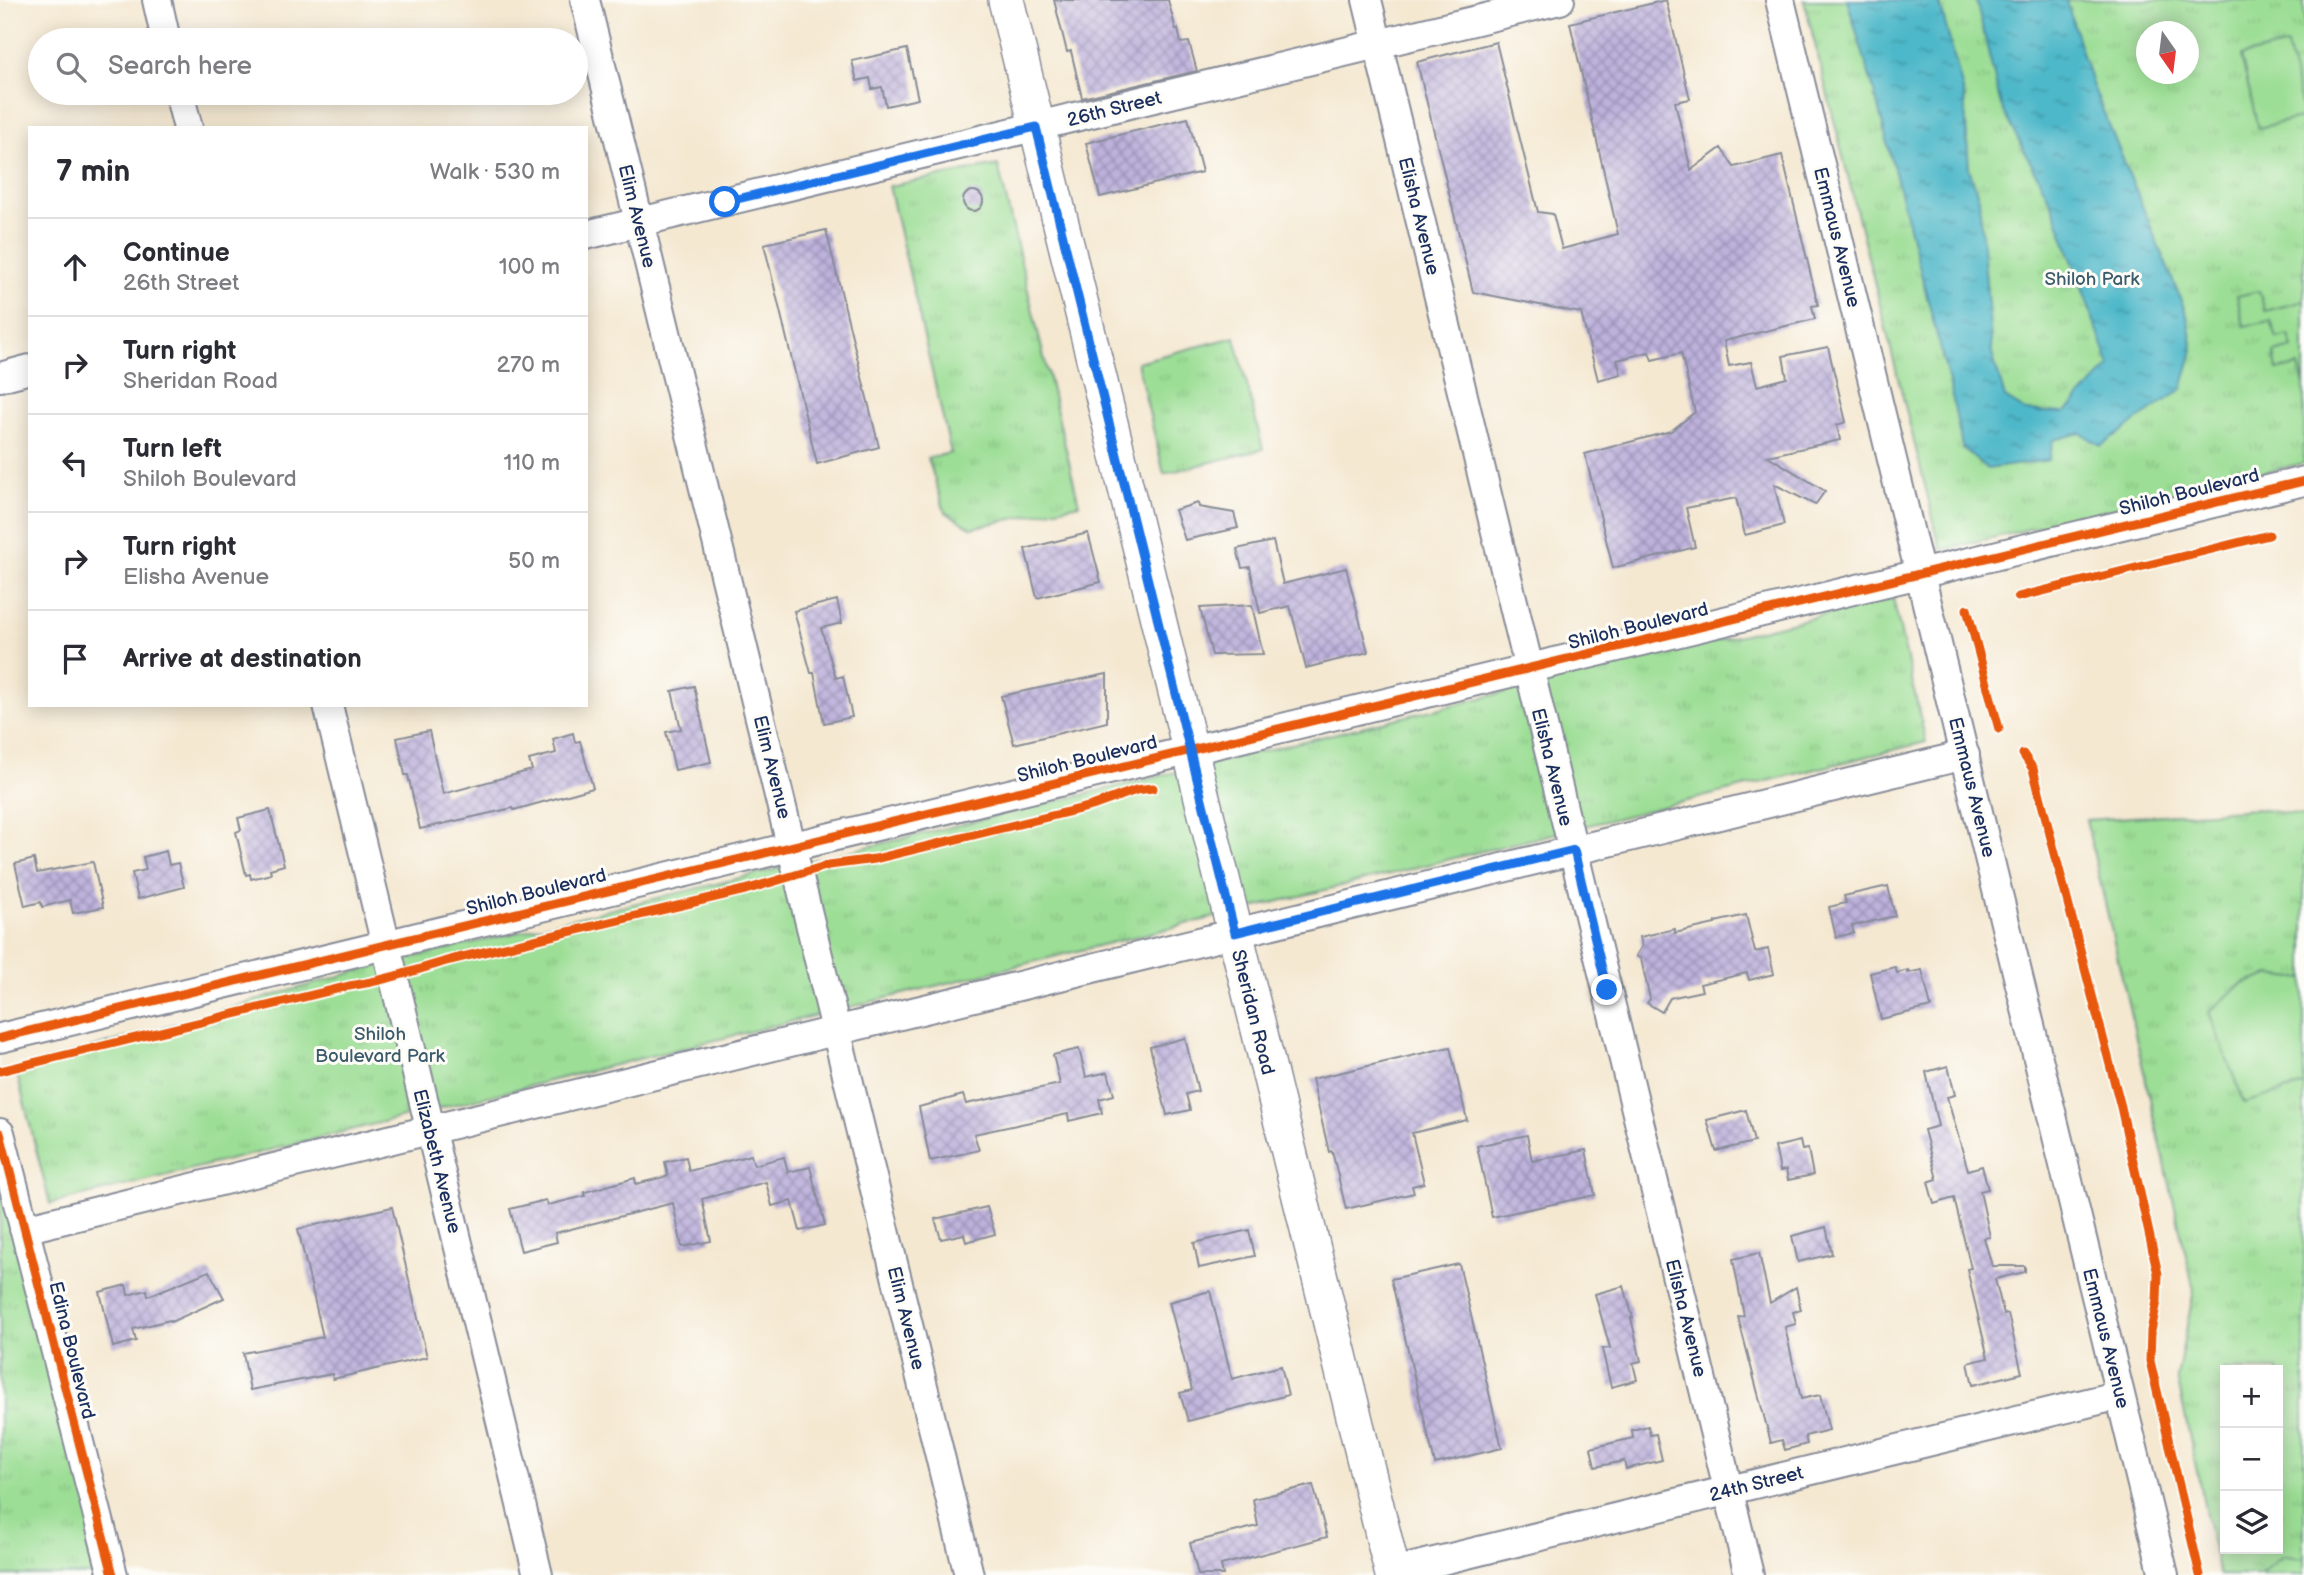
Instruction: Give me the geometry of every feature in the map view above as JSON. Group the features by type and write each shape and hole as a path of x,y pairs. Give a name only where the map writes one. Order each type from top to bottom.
{"main road":[{"name":"Sheridan Road","path":"1006,0 1393,1574"}],"street":[{"path":"157,0 163,28"},
{"name":"Elim Avenue","path":"585,0 969,1575"},
{"name":"Elisha Avenue","path":"1367,0 1749,1575"},
{"name":"26th Street","path":"588,235 1560,0"},
{"name":"Emmaus Avenue","path":"1780,0 2164,1575"},
{"path":"182,105 187,126"},
{"path":"0,377 28,370"},
{"name":"Shiloh Boulevard","path":"0,1038 2304,481"},
{"name":"Elizabeth Avenue","path":"328,707 538,1575"},
{"path":"24,1228 1965,755"},
{"name":"Edina Boulevard","path":"0,1133 113,1575"},
{"name":"24th Street","path":"1393,1574 2120,1395"}],"green space":[{"name":"Shiloh Park","path":"1804,0 2304,0 2304,463 1941,550"},
{"path":"2287,45 2304,117 2258,128 2241,56"},
{"path":"998,165 1079,504 972,528 945,512 928,458 951,453 889,186"},
{"path":"2259,291 2265,311 2304,301 2304,385 2299,366 2277,370 2274,353 2293,348 2289,335 2277,338 2271,321 2244,326 2237,296"},
{"path":"1235,337 1263,449 1164,474 1137,362"},
{"name":"Shiloh Boulevard Park","path":"1893,598 1926,742 50,1204 16,1070 361,970"},
{"path":"2257,809 2304,816 2304,1575 2219,1575 2177,1377 2194,1290 2086,820"},
{"path":"2270,975 2304,979 2304,1085 2244,1103 2209,1012 2240,985"},
{"path":"0,1133 113,1575 0,1575"},
{"path":"2283,1556 2304,1558 2304,1575 2259,1575"}],"water":[{"path":"1847,0 1939,0 1964,94 1969,168 1979,199 1992,353 2005,398 2026,411 2065,413 2110,366 2051,202 2001,106 1976,0 2066,0 2092,84 2187,315 2193,350 2182,389 2101,446 2081,433 2053,440 2049,460 1987,469 1962,447 1951,390 1874,91"}],"building":[{"path":"1054,0 1168,0 1181,43 1189,42 1197,71 1082,98 1071,51 1067,52"},
{"path":"1666,0 1690,99 1675,102 1691,170 1721,148 1734,167 1782,155 1818,305 1812,306 1815,319 1724,341 1729,366 1751,362 1757,386 1787,378 1783,356 1828,347 1846,422 1837,425 1840,440 1768,456 1825,491 1815,505 1774,484 1784,525 1745,535 1736,498 1686,508 1695,547 1613,568 1585,454 1671,431 1695,412 1681,353 1652,360 1649,352 1617,360 1621,374 1598,380 1581,313 1473,292 1417,62 1496,42 1538,212 1553,214 1562,249 1618,234 1570,23"},
{"path":"907,49 918,99 886,106 882,87 872,89 870,78 857,81 852,61"},
{"path":"1188,118 1202,172 1100,197 1086,143"},
{"path":"973,191 980,194 983,201 980,208 973,211 966,208 963,201 966,194"},
{"path":"826,230 879,447 817,464 764,244"},
{"path":"1198,503 1199,507 1234,513 1238,528 1185,540 1175,510"},
{"path":"1088,533 1101,582 1037,598 1025,549"},
{"path":"1273,541 1283,584 1346,568 1368,652 1306,668 1290,606 1260,613 1250,567 1242,568 1237,549"},
{"path":"837,600 842,623 821,628 836,678 843,676 852,717 824,723 814,673 811,673 794,611"},
{"path":"1252,605 1263,654 1212,655 1200,608"},
{"path":"1107,674 1107,722 1014,744 1001,696"},
{"path":"694,686 711,762 675,770 666,732 681,729 672,691"},
{"path":"429,731 443,794 532,770 529,760 556,753 553,739 573,733 575,742 580,741 593,788 514,810 513,808 420,829 397,738"},
{"path":"270,810 284,865 270,869 271,874 251,879 250,874 246,875 236,832 241,830 238,818"},
{"path":"166,851 169,865 178,863 184,887 138,899 132,873 146,870 143,857"},
{"path":"34,859 37,873 93,862 103,907 73,913 70,900 42,907 41,902 25,906 15,864"},
{"path":"1888,886 1895,916 1852,926 1854,933 1836,937 1829,907 1846,903 1844,896"},
{"path":"1746,915 1755,952 1768,949 1774,974 1749,980 1747,973 1700,984 1702,991 1670,998 1662,1012 1647,1003 1650,999 1641,959 1636,956 1642,946 1640,937 1675,929 1675,933"},
{"path":"1895,967 1897,973 1922,970 1931,1007 1881,1019 1870,973"},
{"path":"1185,1038 1198,1091 1186,1094 1190,1110 1167,1115 1150,1047"},
{"path":"1450,1047 1467,1120 1412,1133 1424,1183 1412,1186 1414,1193 1346,1209 1312,1079"},
{"path":"1079,1049 1086,1077 1108,1072 1114,1095 1099,1099 1102,1113 1069,1121 1068,1114 974,1134 979,1150 930,1161 919,1107 963,1095 966,1104 1060,1084 1053,1055"},
{"path":"1948,1066 1955,1095 1947,1097 1968,1170 1982,1166 1988,1189 1980,1191 1990,1237 1984,1238 1992,1266 2025,1266 2025,1272 1995,1279 2004,1315 2008,1314 2022,1373 1973,1385 1968,1363 1988,1358 1967,1269 1971,1268 1954,1198 1934,1204 1928,1182 1937,1179 1924,1130 1938,1126 1926,1072"},
{"path":"1746,1110 1754,1142 1716,1151 1707,1120"},
{"path":"1527,1135 1532,1161 1586,1150 1595,1195 1492,1217 1477,1146"},
{"path":"1800,1141 1802,1150 1808,1149 1813,1175 1788,1180 1786,1170 1780,1171 1775,1147"},
{"path":"751,1155 754,1165 784,1157 788,1172 810,1167 825,1225 800,1231 792,1201 772,1206 766,1182 702,1199 711,1241 682,1247 673,1203 555,1233 557,1242 521,1251 510,1209 546,1200 548,1205 585,1196 585,1192 635,1178 636,1184 668,1176 665,1162 686,1157 689,1171"},
{"path":"392,1207 427,1357 333,1379 332,1374 250,1390 243,1353 323,1337 298,1229"},
{"path":"987,1207 995,1234 966,1242 964,1234 941,1239 935,1219"},
{"path":"1826,1227 1832,1254 1798,1262 1792,1236"},
{"path":"1249,1230 1255,1256 1199,1268 1194,1243"},
{"path":"1759,1253 1770,1303 1796,1287 1801,1310 1793,1312 1796,1324 1785,1327 1801,1399 1820,1395 1829,1430 1805,1436 1807,1444 1785,1450 1782,1440 1771,1443 1738,1317 1744,1316 1733,1259"},
{"path":"1459,1264 1502,1448 1435,1464 1391,1279"},
{"path":"209,1271 224,1298 171,1322 170,1320 133,1329 136,1341 113,1347 100,1292 126,1285 128,1295 147,1290 148,1296"},
{"path":"1624,1286 1641,1361 1633,1363 1637,1380 1611,1387 1602,1349 1610,1348 1595,1294"},
{"path":"1210,1291 1232,1379 1281,1366 1288,1395 1188,1421 1180,1393 1192,1390 1169,1302"},
{"path":"1648,1426 1650,1435 1656,1434 1662,1460 1626,1469 1624,1461 1595,1467 1591,1448 1633,1438 1632,1430"},
{"path":"1313,1485 1327,1537 1221,1565 1223,1575 1198,1575 1190,1543 1258,1526 1253,1499"}],"cycle path":[{"path":"0,1038 2304,481"},
{"path":"2018,597 2269,535"},
{"path":"1967,609 1999,729"},
{"path":"2023,754 2033,769 2121,1107 2158,1274 2150,1361 2200,1575"},
{"path":"0,1071 745,890 829,865 875,859 1092,806 1136,790 1153,788"},
{"path":"0,1133 113,1575"}],"route":[{"path":"725,202 1036,127 1235,933 1574,850 1607,990"}]}
